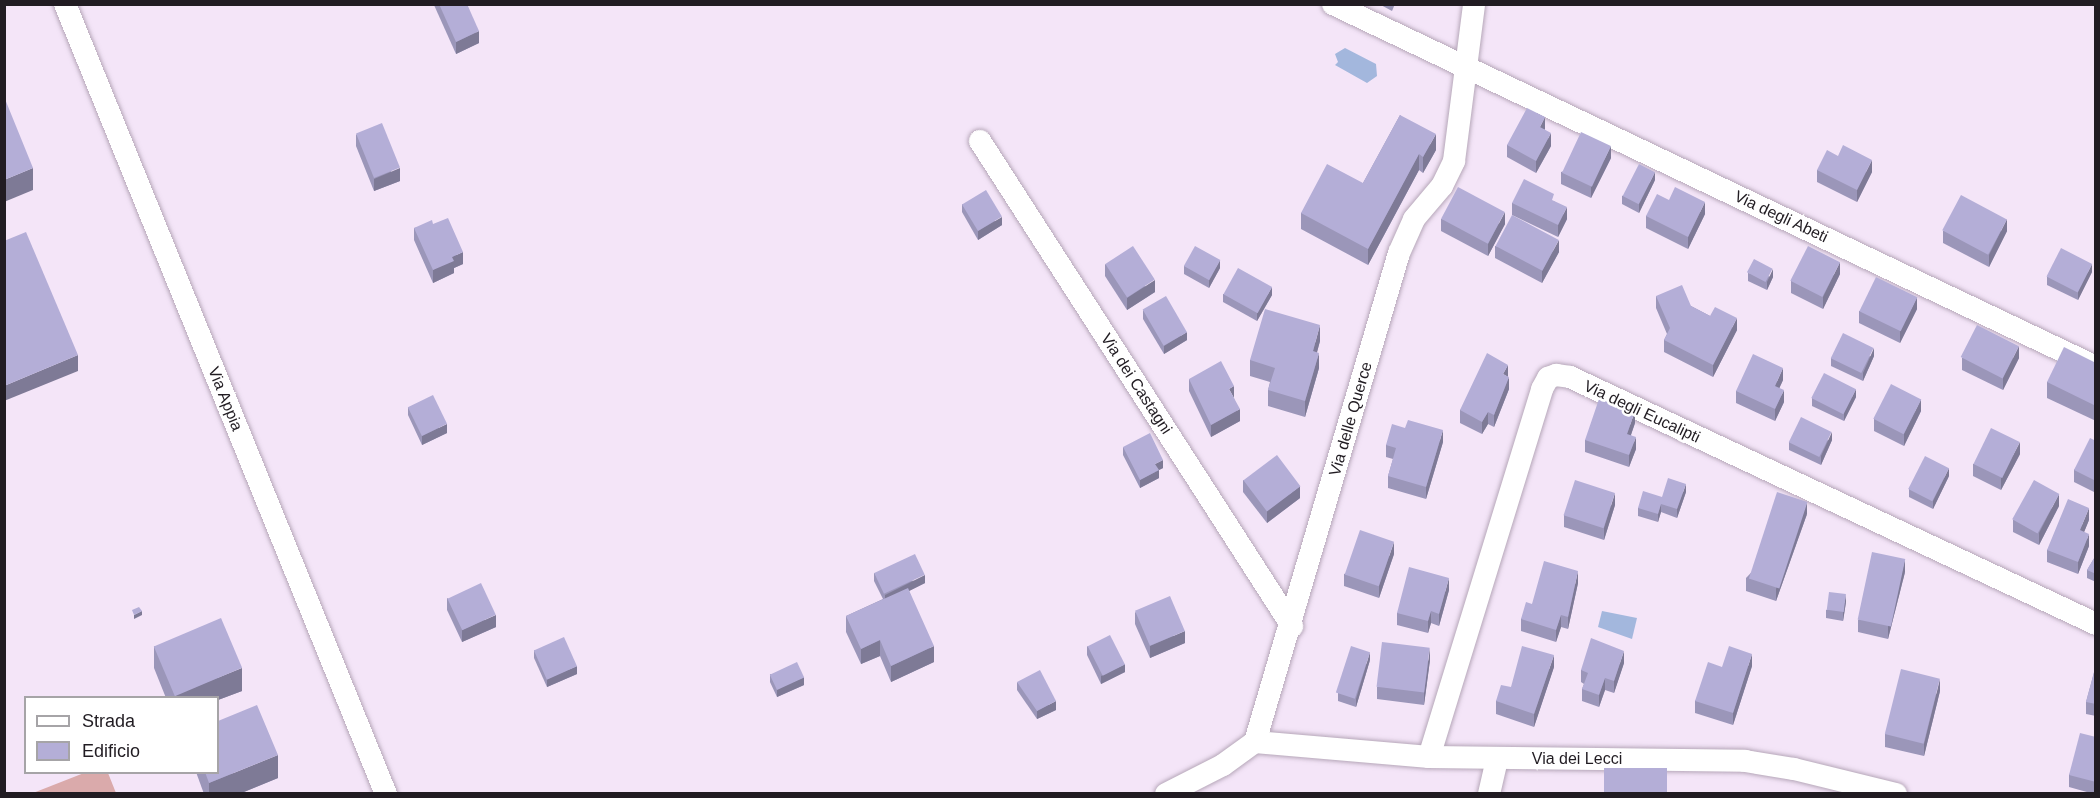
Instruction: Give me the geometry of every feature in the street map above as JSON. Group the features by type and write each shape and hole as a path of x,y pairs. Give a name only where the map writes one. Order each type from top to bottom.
{"street":[{"name":"Via Appia","path":"65,4 386,794"},
{"name":"Via degli Abeti","path":"1333,4 2096,367"},
{"name":"Via delle Querce","path":"1255,742 1292,626 1402,245 1414,219 1442,186 1455,161 1474,4"},
{"name":"Via dei Castagni","path":"980,141 1292,626"},
{"name":"Via degli Eucalipti","path":"1429,757 1542,389 1556,375 1570,377 2096,624"},
{"name":"Via dei Lecci","path":"1255,742 1429,757 1745,761 1794,769 1896,794"},
{"path":"1166,794 1223,765 1255,742"},
{"path":"1489,794 1497,758"}],"shaded area":[{"path":"81,774 108,774 116,793 33,793"}],"water":[{"path":"1345,48 1376,64 1377,76 1367,83 1335,65 1338,62 1335,54"},
{"path":"1602,611 1637,618 1632,639 1598,627"}],"building":[{"path":"439,4 467,4 479,31 456,42"},
{"path":"4,100 33,168 4,180"},
{"path":"1527,108 1545,117 1540,127 1551,133 1536,161 1507,145"},
{"path":"1400,115 1436,134 1423,157 1419,154 1368,249 1301,213 1327,164 1363,183"},
{"path":"382,123 400,168 374,178 356,133"},
{"path":"1581,132 1611,146 1592,187 1562,173"},
{"path":"1843,145 1872,160 1857,190 1817,170 1827,150 1838,156"},
{"path":"1639,164 1655,172 1639,204 1623,196"},
{"path":"1524,179 1554,194 1552,200 1567,207 1558,225 1512,203"},
{"path":"1458,187 1505,212 1488,244 1441,219"},
{"path":"1675,187 1705,202 1688,237 1646,216 1657,194 1669,200"},
{"path":"986,190 1002,217 978,231 962,204"},
{"path":"1961,195 2007,219 1988,255 1942,230"},
{"path":"1512,215 1559,240 1542,271 1496,246"},
{"path":"448,218 463,252 452,257 454,261 433,270 414,228 432,220 433,224"},
{"path":"26,232 78,355 4,386 4,241"},
{"path":"1133,246 1155,280 1127,298 1105,264"},
{"path":"1195,246 1220,260 1209,280 1184,266"},
{"path":"1808,246 1840,262 1822,297 1790,281"},
{"path":"2061,248 2092,264 2078,292 2046,277"},
{"path":"1754,259 1773,269 1765,282 1747,272"},
{"path":"1238,268 1272,287 1258,313 1223,294"},
{"path":"1876,277 1917,297 1901,331 1859,311"},
{"path":"1682,285 1691,306 1710,316 1715,307 1737,318 1713,365 1664,340 1670,328 1656,296"},
{"path":"1166,296 1187,332 1164,346 1143,310"},
{"path":"1265,309 1320,325 1313,351 1319,353 1305,401 1268,390 1275,368 1250,360"},
{"path":"1977,325 2019,346 2003,378 1961,357"},
{"path":"1843,333 1874,348 1861,373 1831,358"},
{"path":"2064,347 2096,363 2096,406 2047,382"},
{"path":"1487,353 1508,365 1503,374 1509,377 1494,415 1488,412 1482,422 1460,410"},
{"path":"1753,354 1783,368 1775,386 1784,390 1775,409 1736,391"},
{"path":"1221,361 1234,386 1229,389 1240,409 1211,425 1189,379"},
{"path":"1824,373 1856,389 1843,414 1811,398"},
{"path":"1891,384 1921,399 1904,434 1873,419"},
{"path":"433,395 447,424 422,436 408,407"},
{"path":"1599,399 1635,411 1627,434 1636,437 1629,455 1585,440"},
{"path":"1801,417 1832,432 1819,457 1789,442"},
{"path":"1408,420 1443,430 1426,487 1388,476 1396,448 1386,445 1392,424 1405,428"},
{"path":"1991,428 2020,442 2002,478 1973,464"},
{"path":"1150,433 1163,460 1155,464 1159,470 1140,480 1123,447"},
{"path":"2090,438 2096,441 2096,481 2074,470"},
{"path":"1277,455 1300,486 1267,511 1243,480"},
{"path":"1925,456 1949,468 1932,501 1908,489"},
{"path":"1668,478 1686,484 1677,509 1661,504 1658,514 1638,508 1643,491 1662,497"},
{"path":"1575,480 1615,493 1604,528 1564,515"},
{"path":"2034,480 2059,494 2038,533 2012,519"},
{"path":"1777,492 1807,502 1779,588 1749,579"},
{"path":"2068,499 2089,508 2080,530 2089,534 2078,562 2047,550"},
{"path":"1360,530 1394,542 1379,586 1345,574"},
{"path":"1872,552 1905,559 1891,627 1858,619"},
{"path":"915,554 925,575 884,594 874,573"},
{"path":"2096,555 2096,574 2087,570"},
{"path":"1544,561 1578,571 1568,617 1561,615 1556,630 1521,619 1526,602 1532,604"},
{"path":"1409,567 1449,578 1439,614 1431,611 1428,621 1397,613"},
{"path":"481,583 496,615 462,630 447,599"},
{"path":"908,588 934,646 891,666 880,640 861,649 846,616"},
{"path":"1829,592 1846,594 1844,612 1827,610"},
{"path":"1170,596 1185,631 1150,646 1135,611"},
{"path":"139,607 142,611 134,615 132,610"},
{"path":"221,618 242,668 175,696 154,647"},
{"path":"1110,635 1125,664 1103,676 1088,646"},
{"path":"564,637 577,666 547,680 534,650"},
{"path":"1591,638 1624,651 1614,681 1605,678 1599,695 1582,689 1588,673 1581,670"},
{"path":"1382,642 1430,648 1424,693 1377,687"},
{"path":"1351,646 1370,652 1355,699 1336,693"},
{"path":"1522,646 1554,655 1534,714 1496,701 1501,685 1511,687"},
{"path":"1729,646 1752,654 1733,713 1695,701 1708,662 1722,667"},
{"path":"797,662 804,677 777,690 770,675"},
{"path":"2096,665 2096,704 2086,702"},
{"path":"1901,669 1940,679 1924,744 1885,734"},
{"path":"1040,670 1056,701 1037,711 1017,682"},
{"path":"257,705 278,755 209,783 206,774 219,774 219,721"},
{"path":"2080,733 2096,737 2096,782 2069,775"},
{"path":"1604,768 1667,768 1667,794 1604,794"}]}
